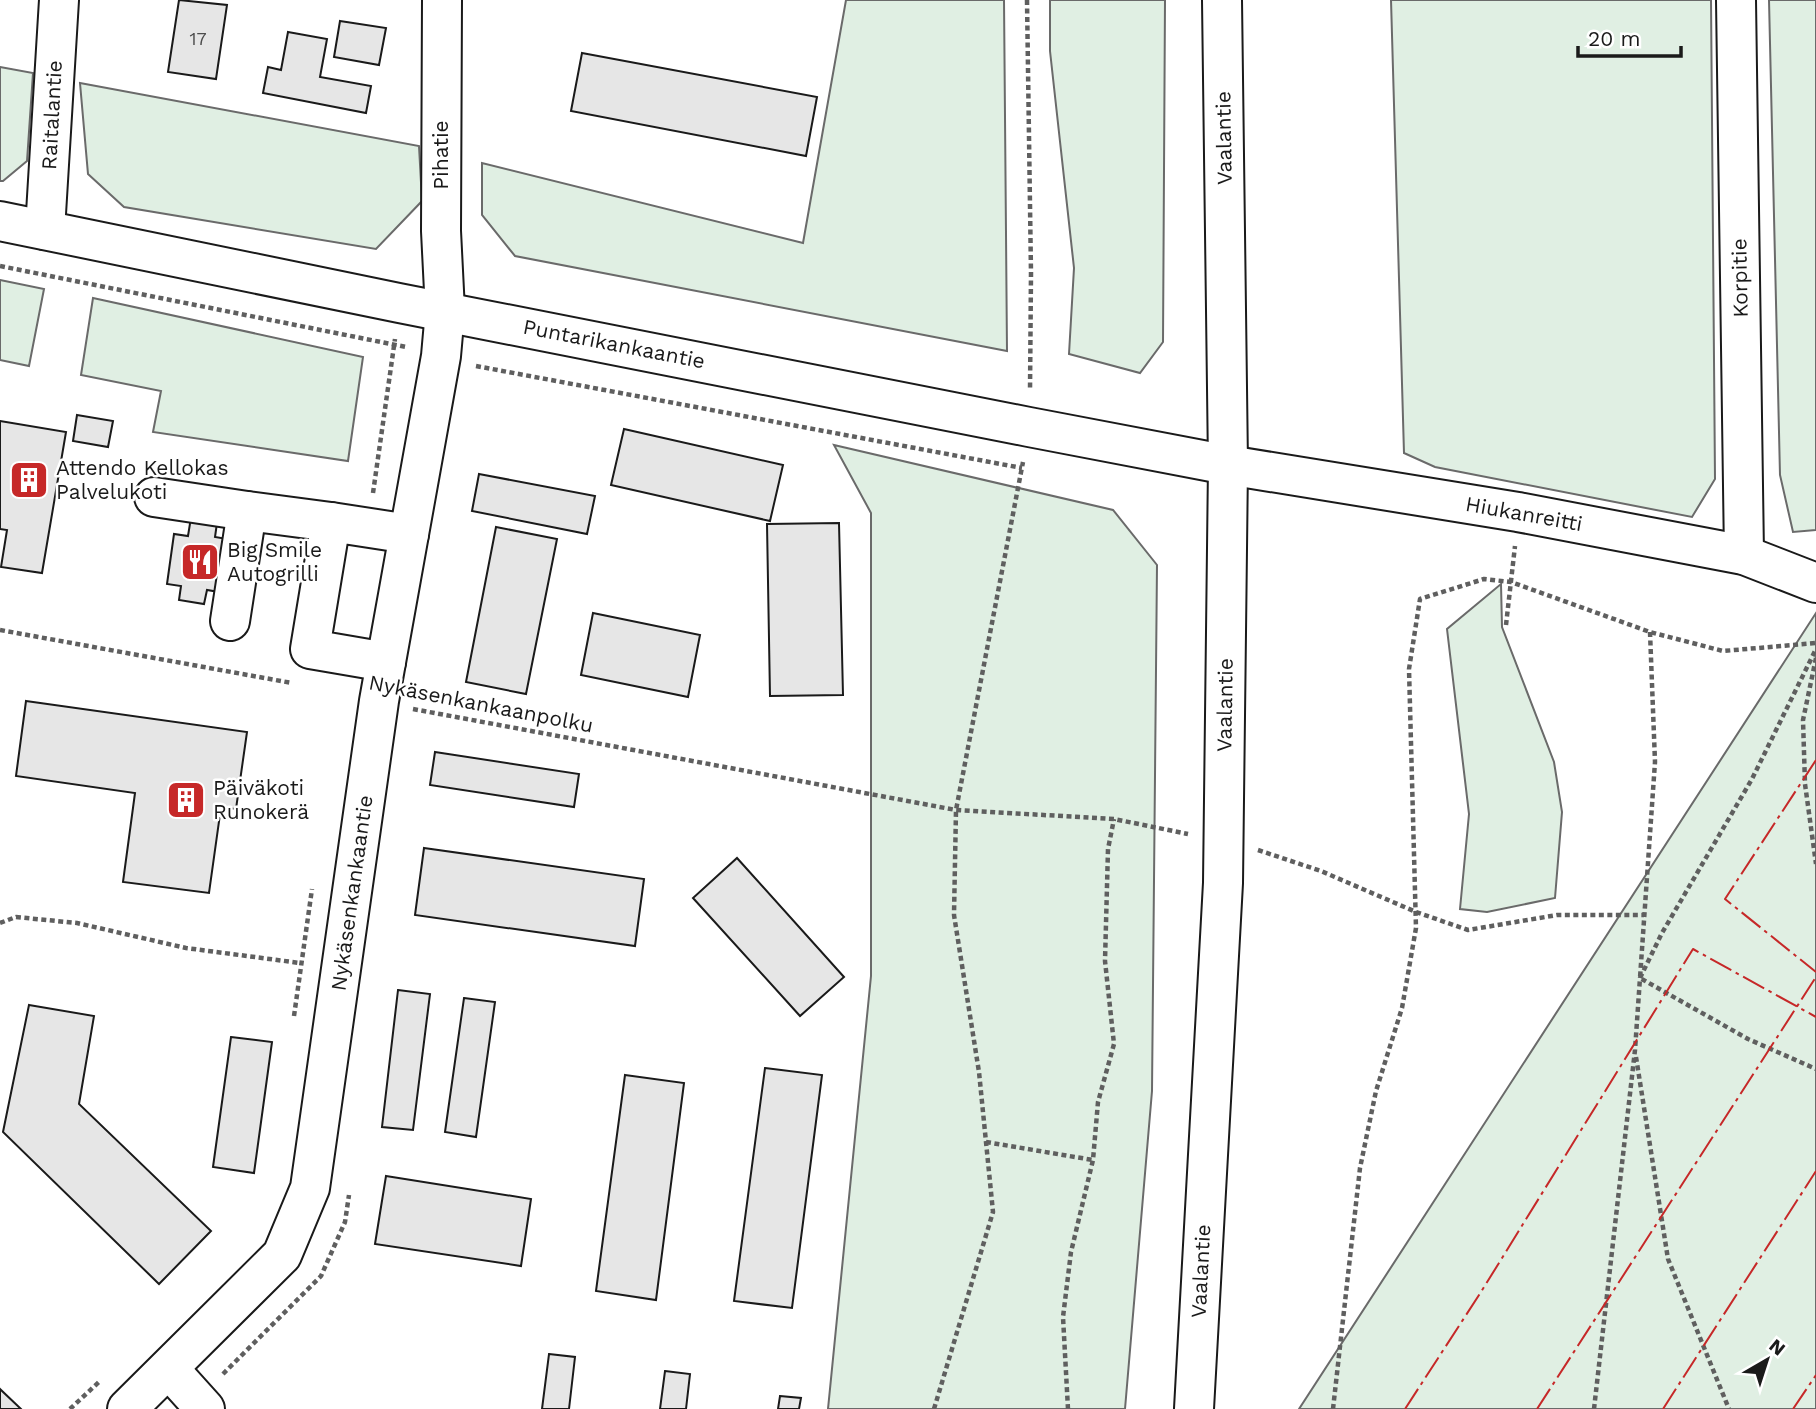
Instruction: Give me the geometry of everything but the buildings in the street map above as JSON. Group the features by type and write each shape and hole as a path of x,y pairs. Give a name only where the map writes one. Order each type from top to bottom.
{"street":[{"name":"Raitalantie","path":"46,230 60,0"},
{"name":"Pihatie","path":"442,0 441,231 445,311"},
{"name":"Vaalantie","path":"1194,1409 1223,883 1228,465 1222,0"},
{"name":"Korpitie","path":"1736,0 1744,555"},
{"name":"Puntarikankaantie","path":"0,221 1029,428 1228,465"},
{"name":"Nykäsenkankaantie","path":"127,1409 282,1255 310,1188 379,701 441,356 445,311"},
{"name":"Hiukanreitti","path":"1228,465 1518,512 1744,555 1816,583"},
{"path":"154,497 409,534"},
{"path":"230,621 247,510"},
{"path":"331,522 310,649 386,662"},
{"path":"169,1369 205,1409"}],"path":[{"path":"934,1409 993,1212 979,1072 954,915 956,810 1029,428 1031,272 1027,0"},
{"path":"0,266 394,344 476,366 1022,468"},
{"path":"368,527 394,344"},
{"path":"1506,625 1518,512"},
{"path":"1333,1409 1360,1168 1376,1091 1402,1008 1416,928 1409,669 1420,599 1484,579 1511,582 1650,632 1723,651 1816,643"},
{"path":"0,630 303,685"},
{"path":"1594,1409 1635,1050 1655,762 1650,632"},
{"path":"1640,978 1662,933 1752,779 1816,649"},
{"path":"1816,658 1802,720 1805,785 1816,864"},
{"name":"Nykäsenkankaanpolku","path":"379,701 956,810"},
{"path":"1068,1409 1063,1317 1071,1252 1093,1160 1098,1102 1114,1044 1105,961 1108,849 1114,819"},
{"path":"294,1018 313,882"},
{"path":"1416,912 1468,930 1557,915 1644,915"},
{"path":"0,923 16,917 77,923 186,948 300,963"},
{"path":"1640,978 1748,1039 1816,1069"},
{"path":"1635,1050 1668,1259 1729,1409"},
{"path":"986,1142 1093,1160"},
{"path":"70,1409 109,1372"}],"green space":[{"path":"846,0 1004,0 1007,351 515,256 482,215 482,163 803,243"},
{"path":"1050,0 1165,0 1163,342 1140,373 1069,354 1074,268 1050,51"},
{"path":"1391,0 1711,0 1715,479 1692,517 1435,467 1404,453"},
{"path":"1769,0 1816,0 1816,530 1793,532 1780,475"},
{"path":"0,67 33,73 27,161 3,181 0,181"},
{"path":"80,83 419,146 422,201 376,249 124,207 88,174"},
{"path":"0,280 44,289 29,366 0,360"},
{"path":"93,298 363,357 348,461 153,432 161,391 81,375"},
{"path":"834,445 1113,510 1157,565 1152,1091 1125,1409 828,1409 871,976 871,513"},
{"path":"1501,584 1502,627 1554,762 1562,812 1555,898 1487,912 1460,909 1469,814 1447,629"},
{"path":"1816,613 1816,1409 1299,1409"}],"power":[{"path":"1816,760 1725,899 1816,972"},
{"path":"1405,1409 1481,1292 1693,949 1816,1017"},
{"path":"1537,1409 1816,977"},
{"path":"1663,1409 1816,1171"},
{"path":"1793,1409 1816,1375"}],"place":[{"name":"Attendo Kellokas Palvelukoti","path":"29,480"},
{"name":"Big Smile Autogrilli","path":"200,562"},
{"name":"Päiväkoti Runokerä","path":"186,800"}]}
